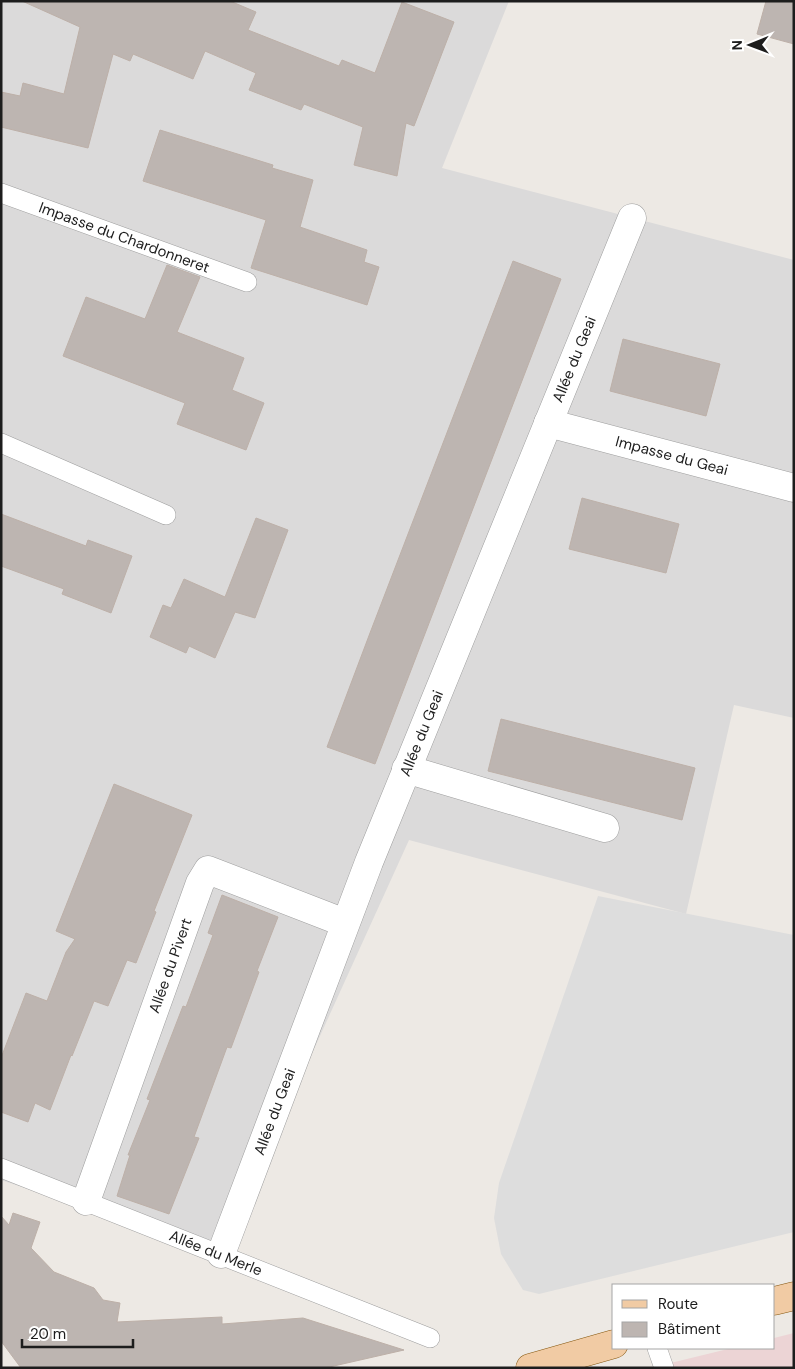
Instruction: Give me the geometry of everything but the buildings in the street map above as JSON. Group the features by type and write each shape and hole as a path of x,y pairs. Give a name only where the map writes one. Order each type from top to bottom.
{"main road":[{"path":"775,1301 794,1296"},
{"path":"530,1368 612,1345"}],"street":[{"name":"Allée du Geai","path":"221,1254 345,923 406,769 632,218"},
{"name":"Impasse du Geai","path":"548,423 794,488"},
{"path":"406,769 605,828"},
{"name":"Allée du Pivert","path":"86,1201 200,883 208,870 345,923"}],"lane":[{"name":"Impasse du Chardonneret","path":"1,193 247,282"},
{"path":"1,442 166,515"},
{"name":"Allée du Merle","path":"1,1168 430,1338"},
{"path":"657,1349 664,1368"}],"shaded area":[{"path":"1,1 509,1 442,168 794,260 794,718 734,705 686,914 409,840 221,1254 1,1180"},
{"path":"598,896 794,935 794,1232 539,1294 523,1290 501,1254 494,1218 499,1183"},
{"path":"794,1333 794,1368 650,1368 728,1349 775,1349 775,1338"}]}
